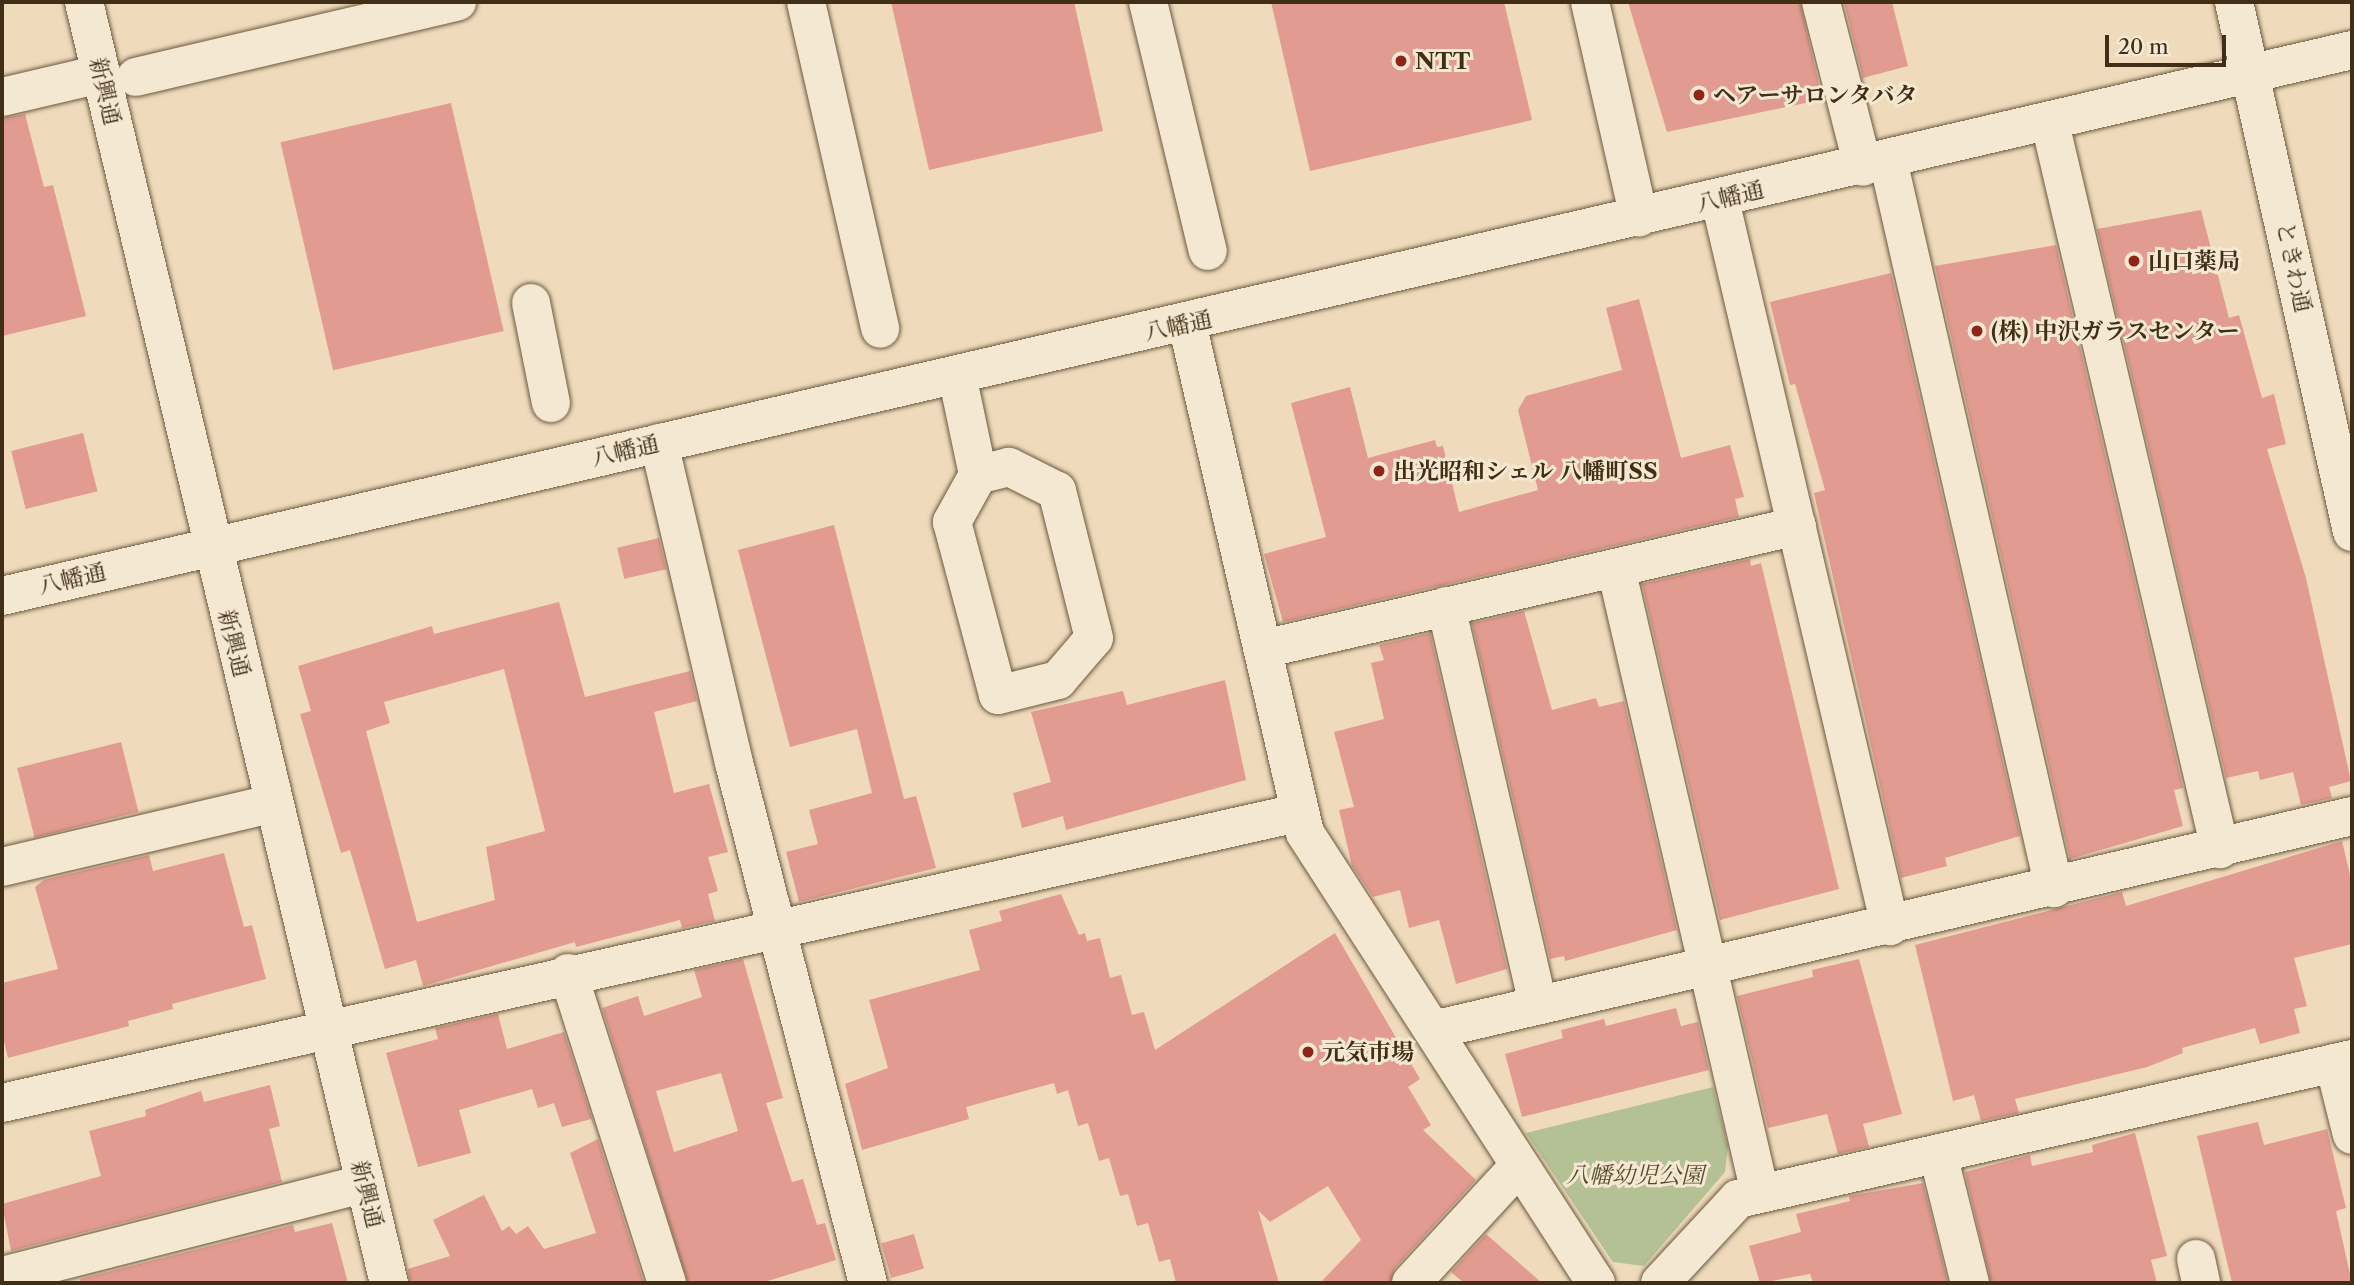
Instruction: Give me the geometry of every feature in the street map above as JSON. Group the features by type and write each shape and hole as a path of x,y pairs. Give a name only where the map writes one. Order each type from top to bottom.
{"street":[{"name":"新興通","path":"84,2 118,76 210,547 389,1283"},
{"path":"2,97 118,76 457,2"},
{"path":"806,2 880,329"},
{"path":"1149,2 1208,251"},
{"path":"1590,2 1639,218"},
{"path":"1821,2 1876,164 2054,888"},
{"name":"ときわ通","path":"2234,2 2352,532"},
{"name":"八幡通","path":"2,596 1876,164 2352,50"},
{"path":"2050,123 2220,849"},
{"path":"1720,200 1890,926"},
{"path":"531,303 551,403"},
{"path":"1187,323 1263,649 1297,813 1519,1166 1596,1283"},
{"path":"957,375 978,475 952,522 999,695 1058,680 1094,638 1056,491 1009,467 978,475"},
{"path":"659,443 775,926 868,1283"},
{"path":"1263,649 1797,526"},
{"path":"1616,568 1706,970 1760,1193"},
{"path":"1446,606 1538,1006"},
{"path":"2,867 274,803"},
{"path":"2,1103 775,926 1297,813"},
{"path":"1433,1030 1706,970 2352,816"},
{"path":"568,973 667,1283"},
{"path":"1660,1283 1738,1199 2343,1061 2352,1136"},
{"path":"1938,1154 1970,1283"},
{"path":"1412,1283 1519,1166"},
{"path":"2,1276 364,1184"}],"green space":[{"name":"八幡幼児公園","path":"1713,1087 1728,1147 1725,1172 1644,1266 1613,1262 1526,1133"}],"building":[{"path":"891,2 1074,2 1103,131 929,170"},
{"name":"NTT","path":"1271,2 1504,2 1532,120 1310,171"},
{"path":"1628,2 1800,2 1820,89 1813,91 1815,101 1667,132"},
{"path":"1844,2 1892,2 1908,66 1863,78"},
{"path":"451,103 504,331 333,370 280,142"},
{"path":"25,114 44,187 53,185 86,316 2,336 2,118"},
{"path":"2201,210 2229,318 2239,315 2262,398 2274,394 2286,444 2267,449 2306,578 2351,781 2329,787 2332,798 2301,805 2293,772 2260,780 2258,771 2226,778 2097,229"},
{"path":"2056,245 2183,788 2174,790 2183,826 2070,859 1935,266"},
{"path":"1891,273 2020,836 1945,858 1947,866 1901,878 1814,493 1825,490 1795,384 1790,385 1770,302"},
{"path":"1639,299 1681,458 1730,445 1744,497 1735,499 1739,517 1283,622 1264,554 1326,537 1291,403 1350,387 1368,458 1435,440 1437,447 1443,446 1459,512 1538,490 1518,410 1526,396 1622,370 1606,308"},
{"path":"83,433 98,491 26,509 11,451"},
{"path":"834,525 904,799 916,796 936,868 799,902 786,852 818,844 809,810 872,793 857,729 790,747 738,550"},
{"path":"659,538 666,569 624,579 617,548"},
{"path":"1750,559 1751,566 1761,563 1839,889 1720,920 1642,584"},
{"path":"559,602 585,697 690,671 697,701 654,712 674,793 709,784 728,852 708,857 718,891 708,894 715,921 682,928 680,920 576,947 575,942 423,986 416,960 385,969 350,850 341,853 300,714 311,711 298,666 432,626 434,634","holes":["504,669 545,831 486,847 495,900 417,922 366,731 390,723 384,702"]},
{"path":"1524,611 1552,710 1596,698 1599,707 1624,701 1677,930 1565,961 1564,956 1550,959 1472,623"},
{"path":"1430,633 1507,969 1456,984 1439,920 1409,928 1400,890 1373,897 1352,866 1339,810 1354,807 1334,732 1384,719 1371,663 1384,660 1379,645"},
{"path":"1225,680 1246,780 1066,830 1063,816 1022,828 1013,793 1051,782 1031,712 1123,691 1127,705"},
{"path":"121,742 138,812 35,838 17,768"},
{"path":"2342,841 2352,883 2352,944 2294,958 2307,1006 2294,1009 2300,1033 2260,1044 2255,1028 2182,1048 2183,1053 2147,1067 2015,1099 2019,1113 1981,1121 1974,1095 1953,1101 1915,945 2122,892 2126,906"},
{"path":"224,853 244,927 252,925 266,979 172,1004 173,1009 128,1021 129,1026 8,1058 2,1033 2,983 58,969 35,887 44,880 149,855 153,871"},
{"path":"1061,894 1079,935 1085,933 1087,941 1100,938 1110,978 1121,975 1132,1015 1144,1012 1155,1050 1335,933 1420,1079 1408,1087 1431,1125 1423,1130 1476,1180 1395,1268 1390,1283 1320,1283 1361,1240 1328,1186 1270,1222 1258,1210 1279,1283 1176,1283 1170,1259 1159,1262 1148,1223 1137,1226 1128,1194 1120,1196 1109,1158 1099,1161 1088,1123 1078,1126 1068,1090 1057,1094 1054,1083 966,1107 969,1119 862,1150 845,1084 888,1068 869,1000 980,970 969,930 1002,921 999,911"},
{"path":"743,959 783,1098 766,1103 792,1182 803,1179 817,1225 825,1223 836,1260 761,1283 688,1283 602,1008 638,996 644,1016 702,997 694,970","holes":["721,1073 738,1131 674,1152 656,1091"]},
{"path":"1859,959 1902,1114 1863,1124 1869,1147 1838,1154 1827,1114 1768,1128 1737,996 1813,977 1812,970"},
{"path":"1676,1008 1681,1026 1698,1022 1709,1070 1522,1117 1505,1054 1563,1038 1561,1030 1604,1019 1606,1026"},
{"path":"498,1014 507,1049 564,1032 595,1128 591,1119 562,1127 554,1103 538,1108 532,1089 459,1110 471,1153 418,1167 386,1053 438,1039 435,1028"},
{"path":"270,1085 280,1126 269,1129 282,1182 11,1251 2,1204 101,1176 89,1131 146,1116 145,1110 201,1091 204,1102"},
{"path":"2258,1122 2264,1145 2327,1129 2346,1208 2336,1211 2352,1283 2232,1283 2197,1136"},
{"path":"2135,1133 2167,1256 2151,1260 2157,1283 1991,1283 1965,1172 2030,1155 2032,1166 2093,1152 2092,1145"},
{"path":"598,1139 644,1283 410,1283 408,1269 450,1256 433,1220 484,1195 502,1231 509,1226 516,1234 528,1226 544,1249 596,1233 570,1153"},
{"path":"1923,1183 1948,1283 1813,1283 1810,1274 1760,1283 1749,1246 1801,1232 1796,1214 1850,1201 1849,1196"},
{"path":"332,1223 348,1283 81,1283 80,1279 293,1225 295,1232"},
{"path":"914,1234 924,1269 891,1278 881,1243"},
{"path":"1486,1234 1542,1283 1464,1283 1451,1272"}],"place":[{"name":"NTT","path":"1401,61"},
{"name":"ヘアーサロンタバタ","path":"1699,95"},
{"name":"山口薬局","path":"2134,261"},
{"name":"(株) 中沢ガラスセンター","path":"1977,331"},
{"name":"出光昭和シェル 八幡町SS","path":"1379,471"},
{"name":"元気市場","path":"1308,1052"}]}
